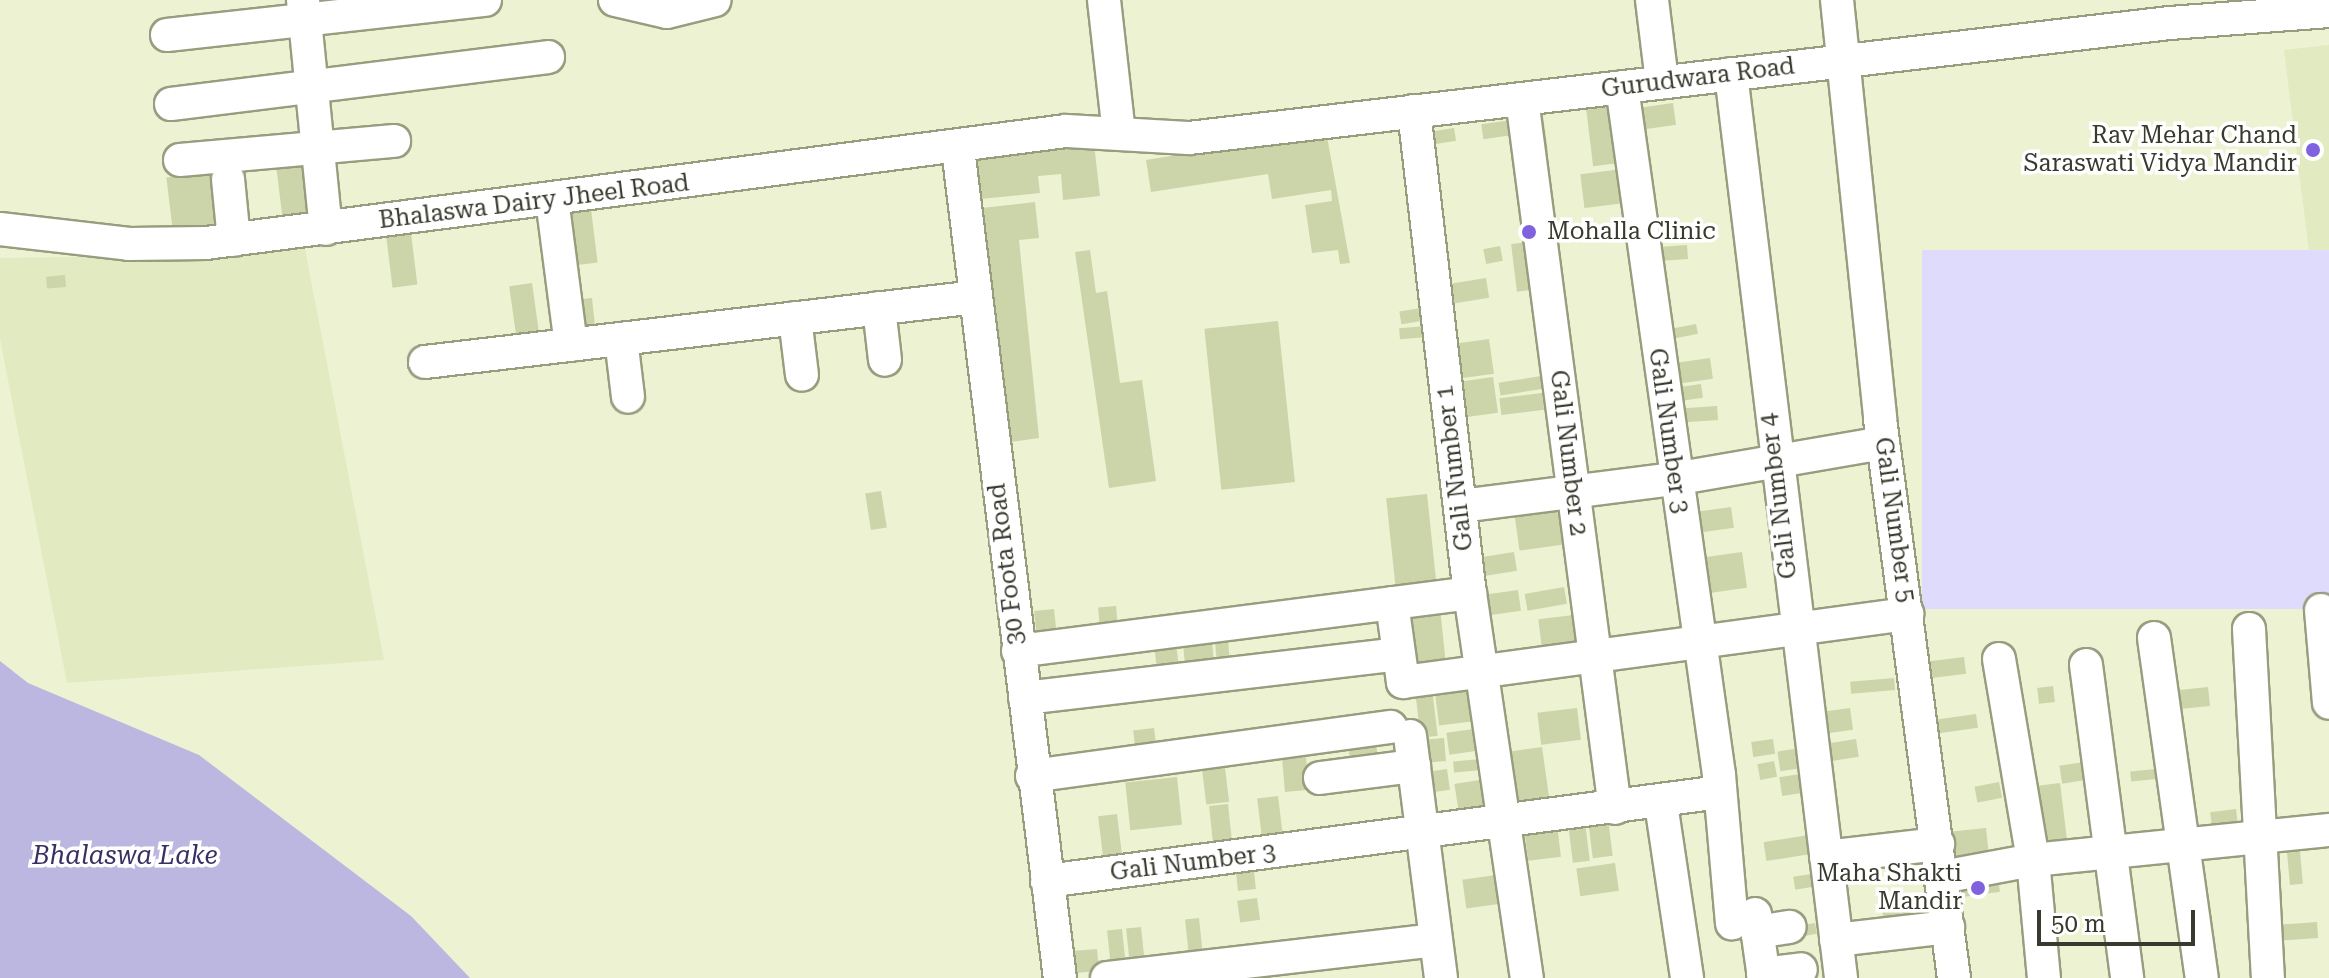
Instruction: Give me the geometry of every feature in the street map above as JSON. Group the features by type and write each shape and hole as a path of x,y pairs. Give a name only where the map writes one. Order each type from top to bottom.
{"street":[{"path":"167,35 304,11 485,0"},
{"path":"615,0 667,12 715,0"},
{"path":"1104,0 1119,133"},
{"path":"1652,0 1662,82"},
{"name":"Gali Number 5","path":"1837,0 1883,443 1954,978"},
{"path":"304,11 326,229"},
{"name":"Gurudwara Road","path":"1066,131 1189,138 2170,23 2329,11"},
{"path":"171,104 548,57"},
{"name":"Gali Number 4","path":"1731,74 1775,461 1841,978"},
{"name":"Gali Number 3","path":"1047,881 1615,808 1720,784 1674,479 1622,87"},
{"name":"Gali Number 2","path":"1522,99 1615,808"},
{"name":"Gali Number 1","path":"1414,111 1470,593 1527,978"},
{"name":"Bhalaswa Dairy Jheel Road","path":"0,229 129,244 234,240 958,149 1066,131"},
{"path":"180,160 394,141"},
{"name":"30 Foota Road","path":"958,149 1032,776 1060,978"},
{"path":"228,179 234,240"},
{"path":"552,199 571,345"},
{"path":"425,362 527,341 571,345 976,297"},
{"path":"879,308 885,360"},
{"path":"795,318 802,375"},
{"path":"621,339 628,397"},
{"path":"1460,506 1674,479 1883,443"},
{"path":"1018,651 1470,593"},
{"path":"1392,603 1403,682 1907,614"},
{"path":"2321,610 2329,703"},
{"path":"2249,629 2257,838 2268,978"},
{"path":"2154,638 2202,978"},
{"path":"1025,698 1397,654"},
{"path":"1999,659 2033,860 2044,978"},
{"path":"2086,665 2127,978"},
{"path":"1032,776 1405,743"},
{"path":"1320,778 1405,743"},
{"path":"1405,743 1423,835 1441,978"},
{"path":"1720,784 1748,923 1763,976 1801,969"},
{"path":"1663,817 1687,978"},
{"path":"1942,877 2033,860 2329,830"},
{"path":"1826,857 1938,844"},
{"path":"1748,923 1790,927"},
{"path":"1835,928 1948,927"},
{"path":"1107,978 1435,940"}],"shaded area":[{"name":"Rav Mehar Chand Saraswati Vidya Mandir","path":"2329,45 2329,250 2309,252 2284,50"},
{"path":"304,244 384,660 67,683 0,339 0,258 145,256"},
{"path":"1922,250 2329,250 2329,609 1922,609"}],"water":[{"name":"Bhalaswa Lake","path":"0,661 28,683 199,755 411,916 470,978 0,978"}],"building":[{"path":"1673,103 1676,125 1639,130 1636,108"},
{"path":"1616,106 1623,163 1593,166 1586,110"},
{"path":"1543,116 1548,152 1535,153 1530,118"},
{"path":"1512,120 1514,135 1483,139 1481,124"},
{"path":"1454,128 1456,141 1428,145 1426,132"},
{"path":"1326,131 1350,263 1340,264 1338,250 1312,253 1305,205 1332,201 1331,190 1272,199 1268,174 1151,192 1146,160"},
{"path":"1094,144 1100,196 1063,200 1061,174 1038,176 1040,193 981,199 982,208 1035,202 1039,238 1019,240 1039,438 1003,443 969,158"},
{"path":"306,163 313,223 284,226 276,167"},
{"path":"1623,169 1627,203 1584,208 1580,174"},
{"path":"212,172 219,231 174,236 166,178"},
{"path":"591,209 598,263 568,266 561,213"},
{"path":"411,233 417,285 393,288 386,236"},
{"path":"1528,242 1534,290 1517,292 1511,244"},
{"path":"1687,245 1688,259 1648,262 1647,248"},
{"path":"1500,246 1503,261 1486,264 1483,249"},
{"path":"1090,250 1096,293 1107,291 1120,383 1142,380 1156,481 1109,488 1075,252"},
{"path":"65,275 66,287 47,289 46,277"},
{"path":"1486,278 1489,298 1446,305 1443,285"},
{"path":"532,283 539,335 517,339 509,286"},
{"path":"592,298 595,326 576,328 573,300"},
{"path":"1427,307 1429,320 1401,324 1399,311"},
{"path":"1278,321 1295,482 1221,490 1204,329"},
{"path":"1696,324 1698,334 1662,341 1660,331"},
{"path":"1426,326 1427,337 1400,339 1399,328"},
{"path":"1489,339 1494,374 1450,380 1445,345"},
{"path":"1710,358 1713,379 1674,384 1671,363"},
{"path":"1541,376 1543,389 1501,396 1499,383"},
{"path":"1493,377 1498,413 1457,418 1452,383"},
{"path":"1701,384 1703,398 1666,403 1664,389"},
{"path":"1542,393 1544,410 1501,415 1499,398"},
{"path":"1717,406 1718,420 1677,423 1676,409"},
{"path":"881,491 887,528 871,530 865,494"},
{"path":"1427,494 1437,585 1396,590 1386,498"},
{"path":"1731,507 1734,528 1694,533 1691,513"},
{"path":"1557,508 1562,545 1520,551 1514,514"},
{"path":"1514,552 1517,571 1474,578 1471,559"},
{"path":"1742,552 1747,588 1702,594 1697,558"},
{"path":"1564,587 1567,604 1528,611 1525,594"},
{"path":"1518,590 1521,611 1478,617 1475,596"},
{"path":"1116,606 1118,631 1100,632 1098,608"},
{"path":"1440,608 1446,663 1404,667 1398,612"},
{"path":"1054,609 1057,637 1037,639 1034,611"},
{"path":"1582,614 1587,653 1543,658 1538,619"},
{"path":"1227,629 1230,662 1217,663 1214,630"},
{"path":"1211,630 1214,665 1185,667 1182,633"},
{"path":"1175,635 1179,669 1157,671 1153,638"},
{"path":"1964,657 1966,674 1923,679 1921,662"},
{"path":"1894,678 1895,690 1851,694 1850,682"},
{"path":"1473,682 1478,721 1439,725 1434,687"},
{"path":"2053,686 2055,702 2039,704 2037,688"},
{"path":"2208,687 2210,706 2177,709 2175,690"},
{"path":"1432,689 1438,736 1421,738 1415,691"},
{"path":"1577,708 1581,740 1541,745 1537,713"},
{"path":"1850,708 1853,730 1813,735 1810,714"},
{"path":"1976,714 1978,728 1935,734 1933,720"},
{"path":"1154,728 1157,752 1136,754 1133,731"},
{"path":"1481,728 1484,750 1449,755 1446,733"},
{"path":"1375,732 1379,769 1351,772 1347,735"},
{"path":"1444,738 1446,761 1420,763 1418,740"},
{"path":"1773,739 1775,754 1753,757 1751,742"},
{"path":"1856,739 1859,757 1816,764 1814,746"},
{"path":"1542,747 1550,807 1512,813 1503,752"},
{"path":"1800,748 1803,768 1780,771 1777,752"},
{"path":"1306,757 1309,790 1285,792 1282,759"},
{"path":"1481,759 1482,770 1454,772 1453,761"},
{"path":"1774,761 1777,777 1760,780 1757,764"},
{"path":"2090,761 2093,779 2062,784 2059,766"},
{"path":"1225,768 1229,802 1206,805 1202,771"},
{"path":"1447,769 1450,790 1422,794 1419,773"},
{"path":"2155,769 2156,779 2131,782 2130,772"},
{"path":"1800,774 1803,793 1782,796 1779,777"},
{"path":"1177,777 1182,825 1130,830 1125,782"},
{"path":"1486,779 1491,812 1460,817 1454,784"},
{"path":"1999,782 2002,798 1978,802 1974,787"},
{"path":"2060,783 2067,842 2037,845 2030,787"},
{"path":"1278,796 1284,848 1263,850 1257,799"},
{"path":"1228,804 1234,857 1215,859 1209,806"},
{"path":"2236,809 2238,826 2212,829 2210,812"},
{"path":"1117,814 1122,857 1103,859 1098,816"},
{"path":"1608,818 1613,856 1593,858 1588,820"},
{"path":"1585,822 1590,861 1573,863 1568,824"},
{"path":"1557,825 1561,857 1528,861 1524,829"},
{"path":"1986,828 1989,855 1945,859 1942,833"},
{"path":"1809,835 1812,854 1767,861 1764,842"},
{"path":"2300,851 2303,884 2290,885 2287,852"},
{"path":"1615,863 1619,891 1580,896 1576,868"},
{"path":"1254,871 1256,889 1238,891 1236,873"},
{"path":"1811,874 1813,887 1795,890 1793,877"},
{"path":"1496,875 1500,904 1466,908 1462,880"},
{"name":"Maha Shakti Mandir","path":"1998,878 2000,892 1957,898 1955,884"},
{"path":"1257,898 1260,920 1240,923 1237,901"},
{"path":"1921,900 1923,913 1884,919 1881,906"},
{"path":"1199,918 1203,959 1189,960 1185,919"},
{"path":"2317,922 2318,938 2283,940 2282,924"},
{"path":"1815,923 1817,934 1794,938 1792,927"},
{"path":"1141,927 1145,967 1130,968 1126,929"},
{"path":"1122,929 1127,974 1112,975 1107,931"},
{"path":"1097,949 1099,971 1075,973 1073,951"}],"place":[{"name":"Rav Mehar Chand Saraswati Vidya Mandir","path":"2313,150"},
{"name":"Mohalla Clinic","path":"1529,232"},
{"name":"Maha Shakti Mandir","path":"1978,888"}]}
